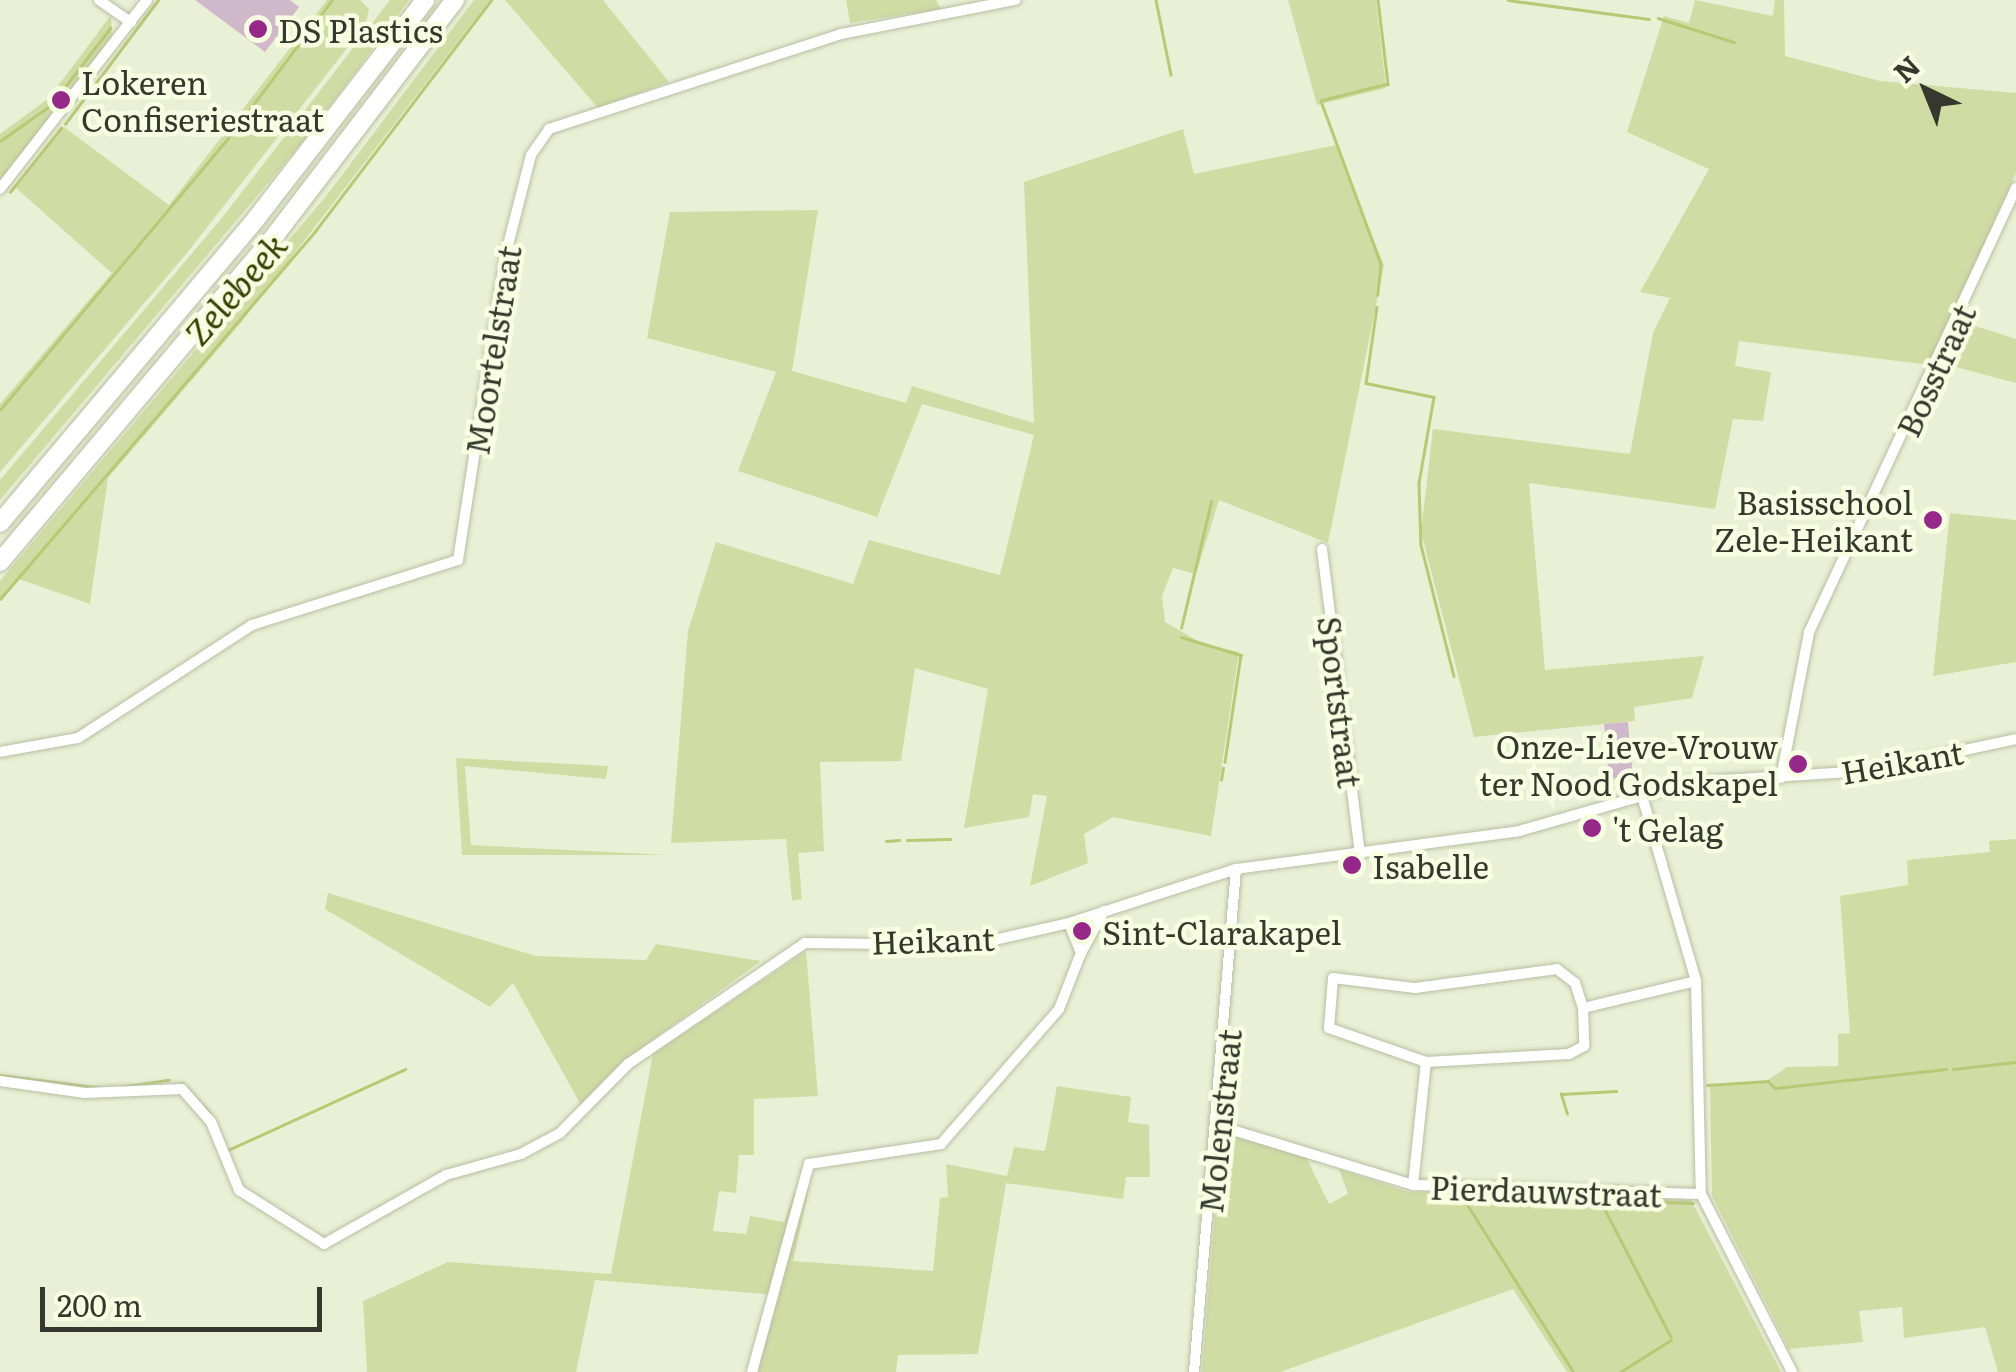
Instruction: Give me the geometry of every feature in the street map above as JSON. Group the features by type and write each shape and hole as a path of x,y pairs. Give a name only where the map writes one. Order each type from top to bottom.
{"highway":[{"path":"0,523 256,218 424,0"},
{"path":"0,562 276,234 456,0"}],"street":[{"path":"99,0 131,22"},
{"path":"0,189 148,0"},
{"name":"Moortelstraat","path":"0,752 78,738 252,624 458,560 506,257 531,155 548,129 842,34 1016,0"},
{"name":"Bosstraat","path":"1781,778 1809,632 2016,188"},
{"name":"Sportstraat","path":"1322,549 1360,855"},
{"name":"Heikant","path":"0,1081 85,1093 182,1089 210,1122 239,1190 324,1244 446,1175 521,1154 560,1134 628,1064 805,942 972,944 1070,924 1236,869 1519,831 1690,782 1866,770 2016,739"},
{"path":"1642,796 1696,982 1701,1194 1792,1372"},
{"name":"Molenstraat","path":"1194,1372 1219,1126 1236,869"},
{"path":"752,1372 809,1164 941,1144 1060,1009 1081,953 1104,911"},
{"path":"1070,924 1081,953"},
{"path":"1557,969 1575,982 1583,1008 1578,1051 1426,1062 1329,1028 1333,978 1402,988 1557,969"},
{"path":"1583,1008 1696,982"},
{"path":"1414,1185 1426,1062"},
{"name":"Pierdauwstraat","path":"1219,1126 1414,1185 1701,1194"}],"green space":[{"path":"327,0 360,0 369,9 366,24 187,253 0,472 0,404 112,273 16,188 64,127 169,205"},
{"path":"390,0 409,0 306,138 0,500 0,480 221,219"},
{"path":"474,0 490,0 240,324 108,478 90,604 19,579 0,601 0,581 327,195"},
{"path":"505,0 603,0 669,82 598,108"},
{"path":"846,0 936,0 941,9 850,23"},
{"path":"1288,0 1376,0 1386,88 1317,105"},
{"path":"1695,0 1773,16 1775,0 1784,0 1785,56 1880,81 2016,93 2016,173 1930,365 1739,341 1735,366 1771,372 1763,421 1733,419 1715,509 1529,483 1545,670 1704,656 1692,698 1634,707 1635,721 1474,737 1421,532 1433,429 1630,454 1653,333 1670,298 1640,292 1709,169 1627,132 1664,16 1689,23"},
{"path":"111,15 112,38 0,183 0,134 49,98"},
{"path":"1183,129 1194,174 1336,145 1384,266 1328,543 1219,500 1196,574 1173,568 1162,596 1165,622 1203,644 1239,652 1211,836 1113,817 1084,834 1088,863 1030,886 1047,796 1033,794 1029,817 964,828 988,689 915,668 901,761 820,762 824,851 798,853 802,899 792,901 786,839 671,843 688,631 716,542 853,584 869,540 1000,575 1034,435 922,404 877,517 738,471 776,372 647,338 670,212 818,210 792,371 906,403 912,386 1034,423 1024,182"},
{"path":"1969,324 2016,339 2016,383 1948,365"},
{"path":"1950,513 2016,520 2016,662 1933,676"},
{"path":"456,758 608,766 606,779 465,766 471,845 668,855 462,855"},
{"path":"2016,839 2016,1372 1998,1372 1985,1327 1904,1338 1902,1307 1859,1311 1863,1342 1789,1349 1712,1196 1710,1086 1765,1082 1787,1067 1838,1066 1838,1034 1850,1033 1840,896 1908,885 1907,860 1990,852 1989,841"},
{"path":"328,893 536,956 646,960 656,944 761,961 622,1062 581,1105 513,983 490,1007 325,909"},
{"path":"806,951 818,1096 754,1099 754,1155 739,1155 736,1193 719,1191 713,1231 746,1234 750,1216 784,1222 794,1192 808,1194 793,1261 933,1271 940,1198 948,1197 946,1164 1007,1176 1014,1147 1045,1151 1057,1086 1131,1097 1128,1122 1149,1125 1150,1177 1126,1177 1123,1199 1006,1183 978,1354 898,1355 896,1372 758,1372 775,1295 595,1280 576,1372 367,1372 363,1301 448,1262 611,1274 653,1054"},
{"path":"1229,1132 1303,1151 1329,1204 1348,1194 1339,1169 1408,1192 1691,1200 1781,1372 1567,1372 1513,1289 1280,1372 1202,1372 1221,1139"}],"building":[{"name":"DS Plastics","path":"195,0 290,0 299,7 265,52"},
{"path":"1628,722 1633,777 1609,779 1604,724"}],"waterway":[{"path":"65,124 158,0"},
{"path":"0,410 228,138 332,0"},
{"name":"Zelebeek","path":"0,599 316,230 491,0"},
{"path":"1156,0 1171,75"},
{"path":"1378,0 1388,84 1321,101 1381,264 1378,295"},
{"path":"1508,0 1649,19"},
{"path":"1658,18 1734,42"},
{"path":"0,141 51,105 110,28"},
{"path":"10,192 61,128"},
{"path":"1377,307 1366,383 1434,397 1419,483 1421,545 1454,676"},
{"path":"1181,628 1211,502"},
{"path":"1181,637 1241,655 1225,762"},
{"path":"1221,780 1223,768"},
{"path":"907,840 950,839"},
{"path":"886,841 899,840"},
{"path":"1953,1069 2016,1062"},
{"path":"226,1151 405,1069"},
{"path":"1707,1085 1768,1081 1775,1088 1946,1069"},
{"path":"0,1075 97,1087"},
{"path":"120,1087 168,1080"},
{"path":"182,1083 209,1112"},
{"path":"1567,1114 1561,1094 1616,1091"},
{"path":"1573,1372 1460,1194 1693,1203"},
{"path":"1600,1200 1671,1337"},
{"path":"1620,1372 1671,1340"}],"place":[{"name":"DS Plastics","path":"258,29"},
{"name":"Lokeren Confiseriestraat","path":"61,100"},
{"name":"Basisschool Zele-Heikant","path":"1933,520"},
{"name":"Onze-Lieve-Vrouw ter Nood Godskapel","path":"1798,764"},
{"name":"'t Gelag","path":"1592,828"},
{"name":"Isabelle","path":"1352,865"},
{"name":"Sint-Clarakapel","path":"1082,931"}]}
